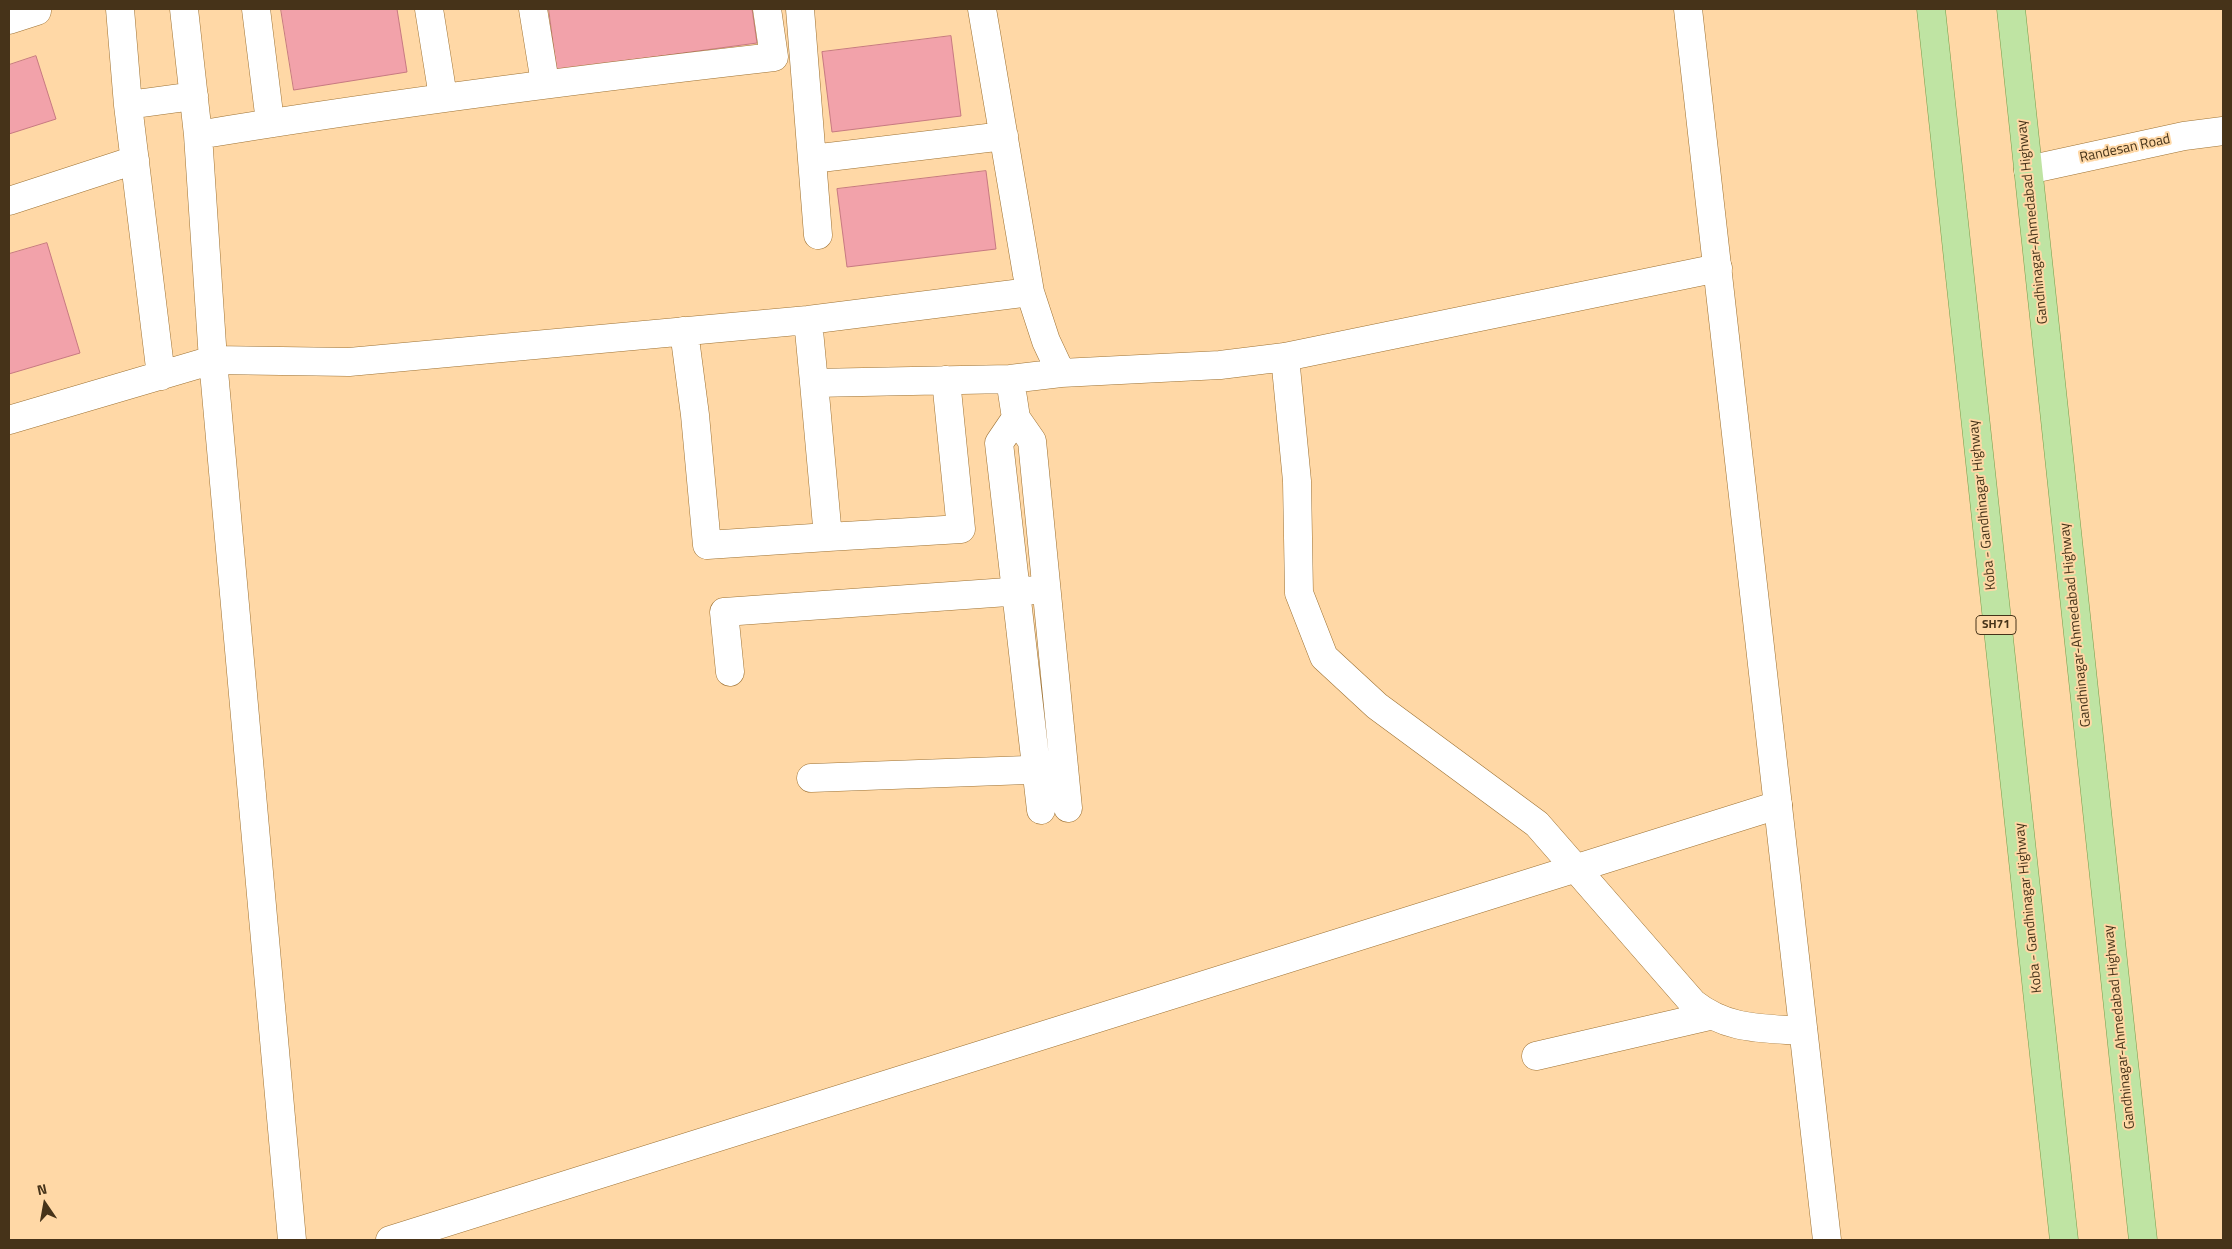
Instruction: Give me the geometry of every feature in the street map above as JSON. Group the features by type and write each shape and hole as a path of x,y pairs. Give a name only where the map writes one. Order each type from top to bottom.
{"main road":[{"name":"Koba - Gandhinagar Highway","path":"1931,9 2064,1240"},
{"name":"Gandhinagar-Ahmedabad Highway","path":"2011,9 2143,1240"}],"street":[{"path":"120,9 128,105 161,376"},
{"path":"184,9 198,134 213,360 292,1240"},
{"path":"256,9 270,122"},
{"path":"429,9 443,97"},
{"path":"533,9 545,83"},
{"path":"198,134 545,83 774,57 767,9"},
{"path":"800,9 818,235"},
{"path":"982,9 1030,292 1046,341 1061,373"},
{"path":"1688,9 1827,1240"},
{"path":"9,20 37,11"},
{"path":"128,105 194,96"},
{"name":"Randesan Road","path":"2028,170 2184,136 2223,131"},
{"path":"812,159 1004,136"},
{"path":"9,202 135,160"},
{"path":"814,384 1010,379 1061,373 1220,365 1285,357 1718,268"},
{"path":"9,420 213,360 349,362 808,320 1030,292"},
{"path":"808,320 828,537"},
{"path":"684,331 695,415 707,545 961,529 946,380"},
{"path":"1285,357 1297,481 1299,593 1324,657 1377,706 1537,824 1693,1003 1709,1016 1743,1026 1803,1031"},
{"path":"1010,379 1016,418 1032,441 1047,589 1050,769 1042,810"},
{"path":"1016,418 999,443 1018,592 1050,769 1068,808"},
{"path":"730,672 724,612 1047,589"},
{"path":"811,778 1050,769"},
{"path":"390,1240 1778,805"},
{"path":"1536,1056 1709,1016"}],"building":[{"path":"281,9 397,9 407,72 294,90"},
{"path":"549,9 752,9 757,43 557,70"},
{"path":"951,36 961,116 832,132 822,52"},
{"path":"36,56 56,119 9,134 9,65"},
{"path":"986,171 996,249 847,267 837,189"},
{"path":"47,243 80,353 9,374 9,254"}]}
